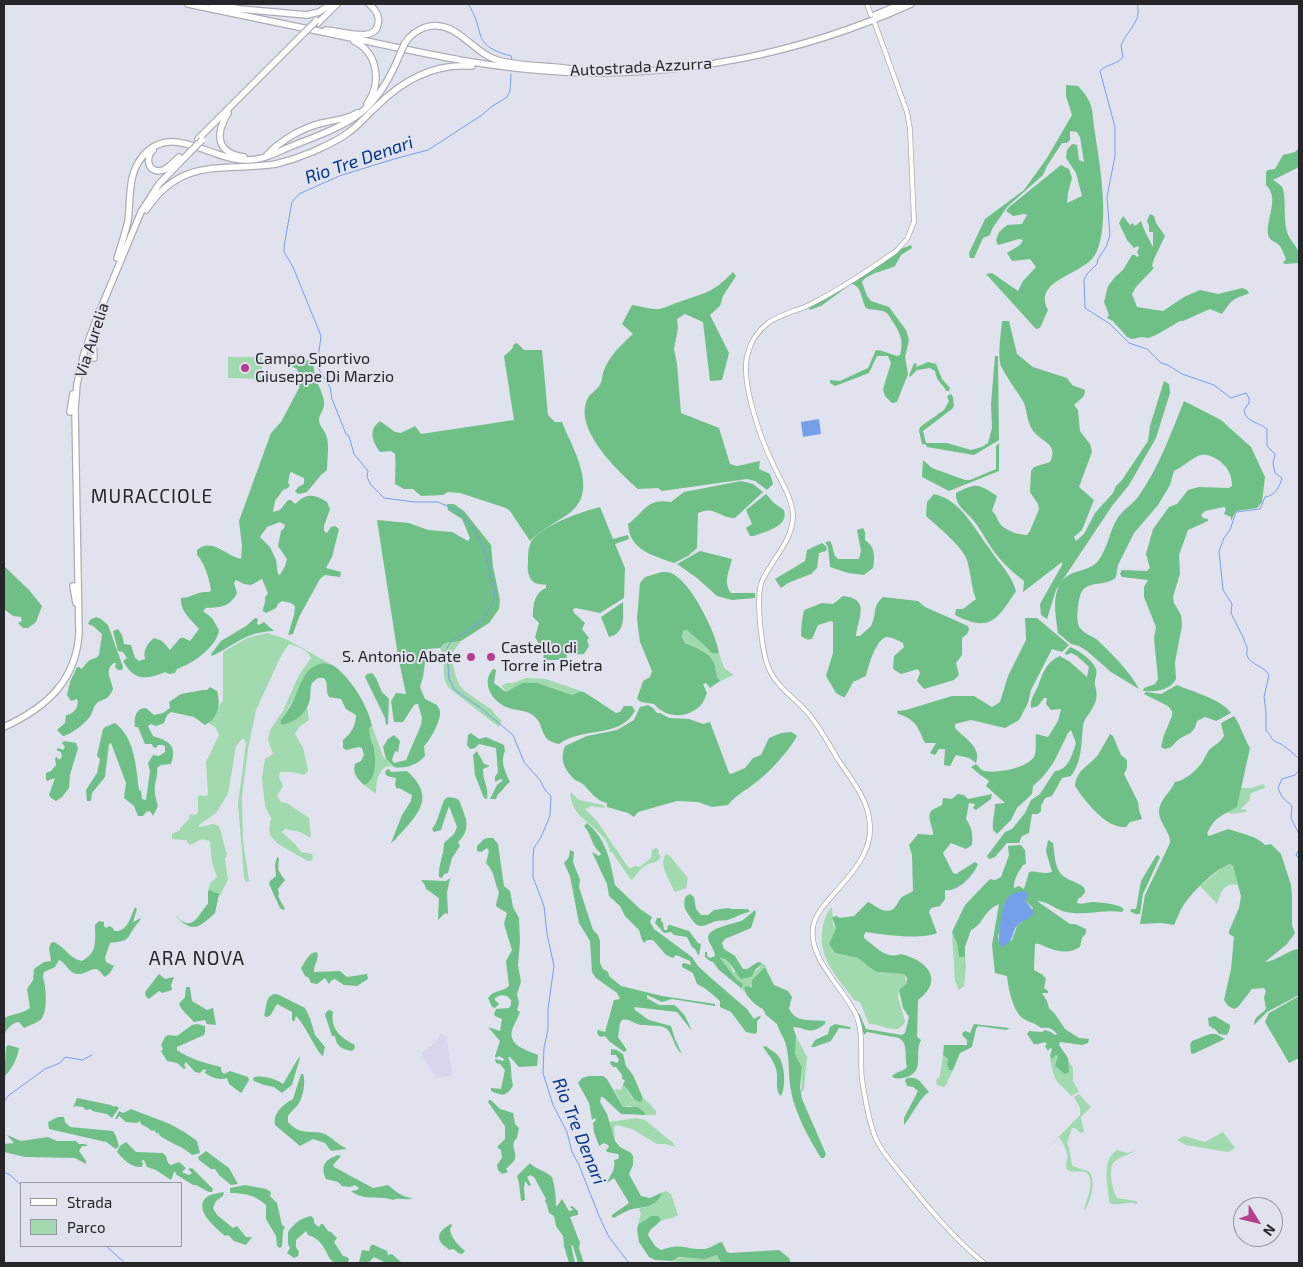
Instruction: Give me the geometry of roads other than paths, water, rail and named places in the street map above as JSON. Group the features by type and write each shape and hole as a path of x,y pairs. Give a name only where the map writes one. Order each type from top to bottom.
{"highway":[{"name":"Autostrada Azzurra","path":"188,4 460,57 524,66 570,69 664,66 730,57 824,34 901,4"},
{"name":"Autostrada Azzurra","path":"204,4 459,61 520,69 564,72 618,72 665,69 729,61 828,37 911,4"},
{"path":"212,4 308,15 336,4"},
{"name":"Via Aurelia","path":"4,726 38,705 52,692 64,676 75,645 76,603 72,458 74,392 84,343 133,220 144,200 161,177 336,4"},
{"path":"323,31 363,36 373,33 378,27 379,20 376,12 369,4"},
{"path":"118,258 127,224 133,172 140,160 151,148 164,142 174,141 234,159 252,160 266,157 325,133 355,119 369,106 390,77 405,43 420,29 442,26 456,32 480,51 494,59 518,64 570,69"},
{"path":"228,114 219,132 224,148 231,154 240,157 266,157 279,144 300,131 318,124 354,115 364,107 375,87 376,74 368,52 354,41 323,31"},
{"name":"Via Aurelia","path":"200,139 228,114 305,34"},
{"path":"118,268 144,212 158,194 174,181 189,173 200,169 274,164 301,156 338,140 351,131 394,91 415,78 435,69 450,66 564,72"},
{"path":"187,152 163,170 155,170 148,162 153,150 163,145 176,143 230,161 274,164"},
{"name":"Via Aurelia","path":"4,726 29,715 44,704 57,690 70,669 78,640 75,409 77,384 84,353 135,223 144,205 187,152"},
{"path":"94,358 92,340 96,320"},
{"path":"70,412 74,392"},
{"path":"75,453 78,420"},
{"path":"78,559 80,572 80,647"},
{"path":"72,586 76,603"}],"main road":[{"path":"867,4 871,15"},
{"path":"874,22 909,121 913,223 908,237 896,251 814,303 772,320 760,332 750,347 745,369 749,393 767,451 788,496 793,513 791,529 787,540 761,585 759,606 766,662 770,673 813,720 862,796 869,816 870,833 865,853 853,871 818,913 813,925 812,934 822,963 854,1010 858,1020 861,1035 861,1076 874,1133 883,1151 937,1219 984,1263"}],"water":[{"path":"819,419 821,434 803,437 801,422"},
{"path":"1023,891 1028,894 1026,901 1034,912 1018,925 1010,941 1002,947 999,944 999,933 1002,912 1006,901 1011,895"}],"waterway":[{"name":"Rio Tre Denari","path":"468,4 474,14 484,42 498,52 511,56 512,60"},
{"path":"1137,4 1138,16 1121,46 1123,57 1118,62 1100,71 1115,127 1115,156 1107,197 1110,235 1097,264 1084,280 1085,308 1110,324 1129,343 1147,349 1161,363 1182,374 1214,385 1231,398 1246,393 1249,403 1244,410 1245,414 1267,429 1267,446 1275,454 1273,463 1275,473 1282,478 1280,484 1274,493 1265,497 1260,509 1236,512 1230,530 1224,538 1219,551 1223,590 1232,604 1231,613 1247,647 1247,656 1269,675 1264,697 1266,731 1273,740 1283,745 1299,759"},
{"name":"Rio Tre Denari","path":"511,74 510,91 507,97 428,150 339,176 299,194 292,202 284,252 293,267 321,336 318,368 330,387 332,399 346,434 349,436 354,454 368,471 367,477 371,485 384,498 414,502 438,502 458,511 475,530 484,549 495,594 493,602 480,622 452,641 448,646 445,657 448,665 449,679 455,690 482,709 513,735 524,762 551,796 550,816 534,848 533,857 533,877 544,906 547,934 554,966 548,1009 548,1029 544,1048 543,1073 553,1105 567,1132 572,1152 599,1216 609,1237 629,1263"},
{"path":"1299,770 1295,775 1282,779 1278,788 1282,797 1292,806 1291,818 1299,834"},
{"path":"1299,849 1296,855 1299,859"},
{"path":"4,1102 8,1096 45,1069 60,1063 65,1057 82,1060 92,1055"},
{"path":"4,1172 20,1184"},
{"path":"107,1247 125,1263"}],"place":[{"name":"Campo Sportivo Giuseppe Di Marzio","path":"245,368"},
{"name":"S. Antonio Abate","path":"471,657"},
{"name":"Castello di Torre in Pietra","path":"491,657"}],"district":[{"name":"MURACCIOLE","path":"152,497"},
{"name":"ARA NOVA","path":"197,959"}]}
